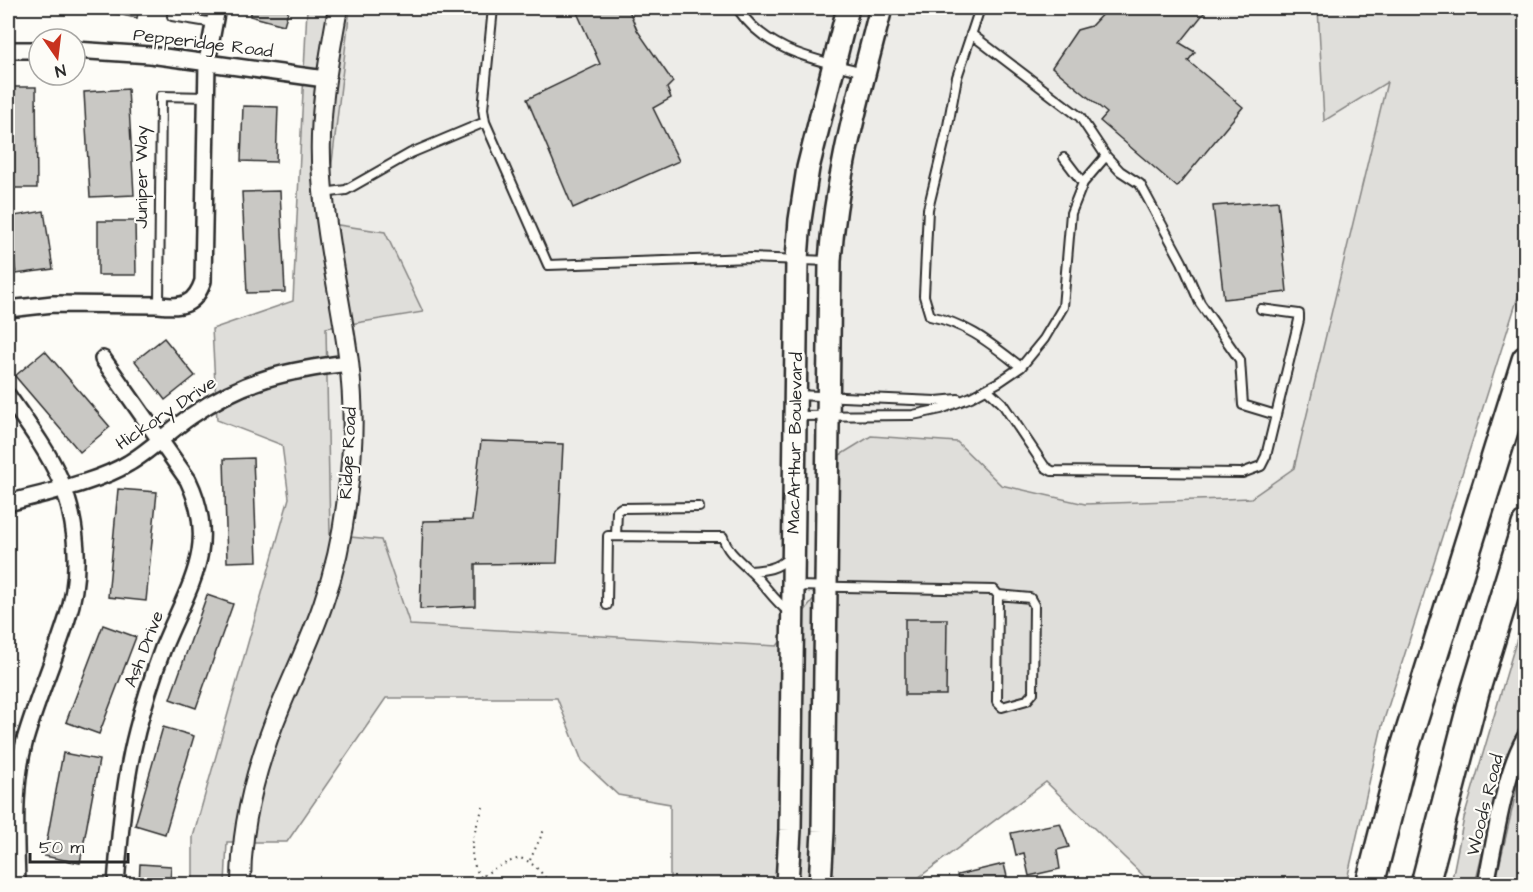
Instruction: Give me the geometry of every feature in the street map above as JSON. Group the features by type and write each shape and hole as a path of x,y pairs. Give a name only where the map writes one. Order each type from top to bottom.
{"highway":[{"path":"1370,885 1406,744 1526,360"},
{"path":"1425,885 1475,692 1526,525"}],"main road":[{"name":"MacArthur Boulevard","path":"787,885 790,830 797,259 808,168 848,8"},
{"name":"MacArthur Boulevard","path":"820,885 823,831 832,223 840,174 881,8"}],"street":[{"name":"Ridge Road","path":"241,885 252,793 279,710 323,603 343,526 352,448 349,363 323,193 320,148 325,79 338,8"},
{"path":"8,309 53,304 174,307 185,304 200,291 203,281 207,62 215,15"},
{"path":"8,50 27,50"},
{"name":"Pepperidge Road","path":"87,51 150,55 325,79"},
{"name":"Ash Drive","path":"103,358 188,480 195,495 202,528 202,549 198,568 163,649 136,733 122,815 116,885"},
{"name":"Hickory Drive","path":"8,503 106,474 129,464 189,417 241,387 271,376 302,369 349,363"},
{"path":"8,396 47,454 63,487 75,535 76,564 68,617 25,740 19,767 16,795 17,885"},
{"name":"Woods Road","path":"1486,885 1508,784 1526,736"}],"lane":[{"path":"173,8 172,16 215,15"},
{"path":"493,8 483,99 485,122 548,265 751,258 830,261"},
{"path":"737,8 748,23 769,41 796,53 864,73"},
{"path":"980,8 957,77 928,209 924,296 930,316 949,320 980,335 1021,367"},
{"path":"971,34 1080,117 1106,156 1120,171 1140,184 1182,262 1200,303 1240,360 1243,405 1276,415"},
{"name":"Juniper Way","path":"159,305 161,96 207,97"},
{"path":"323,193 346,190 411,153 485,122"},
{"path":"796,405 913,415 940,409 971,397 1021,367 1044,339 1063,307 1071,213 1083,183 1106,156"},
{"path":"1064,158 1083,183"},
{"path":"987,388 1002,403 1045,467 1052,471 1242,473 1261,466 1266,456 1299,314 1261,309"},
{"path":"796,405 936,402 971,397"},
{"path":"616,536 617,511 621,508 699,507"},
{"path":"608,605 609,536 723,537 725,545 737,561 750,571 775,600 793,614"},
{"path":"750,571 768,570 784,562 794,553"},
{"path":"793,586 994,590 998,595 997,702 1002,707 1028,700 1033,693 1034,605 1030,598 998,595"}],"path":[{"path":"481,877 472,860 472,849 483,807"},
{"path":"530,861 544,830"},
{"path":"475,885 481,877 520,858 530,861 551,885"}],"shaded area":[{"path":"307,8 350,8 325,223 385,232 423,312 326,328 330,535 381,540 410,625 777,646 838,569 840,455 871,436 957,442 1001,485 1085,504 1251,498 1294,468 1387,82 1324,121 1318,8 1525,8 1525,275 1382,726 1346,884 1152,884 1046,782 910,884 670,884 670,804 618,795 582,761 557,698 386,698 287,842 227,842 225,884 193,884 193,837 289,498 282,445 217,420 212,329 293,301"},
{"path":"350,8 1318,8 1324,121 1388,81 1294,468 1252,498 1085,504 1001,485 957,442 840,455 838,569 778,646 410,625 381,540 330,535 326,328 422,312 325,224"},
{"path":"1525,611 1525,718 1508,752 1475,884 1451,884 1464,818"},
{"path":"1525,761 1525,884 1495,884 1517,788"}],"building":[{"path":"108,8 139,8 137,18 107,12"},
{"path":"253,8 289,8 284,25 250,16"},
{"path":"575,8 628,8 637,30 673,82 667,88 671,98 653,108 679,161 573,208 527,99 600,64"},
{"path":"1108,8 1208,8 1180,43 1195,52 1188,61 1243,107 1177,187 1100,121 1107,113 1052,67 1077,30 1091,26"},
{"path":"8,87 36,87 37,188 8,188"},
{"path":"128,89 134,195 90,197 84,92"},
{"path":"243,106 278,107 276,162 241,161"},
{"path":"280,191 285,292 247,293 242,192"},
{"path":"1278,201 1287,292 1224,299 1213,206"},
{"path":"44,211 53,269 16,274 8,217"},
{"path":"98,221 135,221 136,275 98,275"},
{"path":"164,338 195,376 165,400 135,361"},
{"path":"45,351 110,427 80,452 15,376"},
{"path":"481,441 563,444 557,563 475,564 475,606 420,609 423,521 472,520"},
{"path":"253,458 257,561 227,562 224,459"},
{"path":"118,489 157,492 146,601 108,597"},
{"path":"207,595 233,604 196,708 170,699"},
{"path":"905,619 947,619 946,695 905,695"},
{"path":"103,625 136,637 99,734 66,722"},
{"path":"163,727 194,736 165,834 135,825"},
{"path":"63,753 99,760 80,863 44,856"},
{"path":"1060,823 1069,847 1057,850 1060,869 1029,876 1024,853 1016,855 1011,833"},
{"path":"140,864 171,866 170,885 139,885"},
{"path":"1004,864 1009,885 959,885 957,875"}]}
